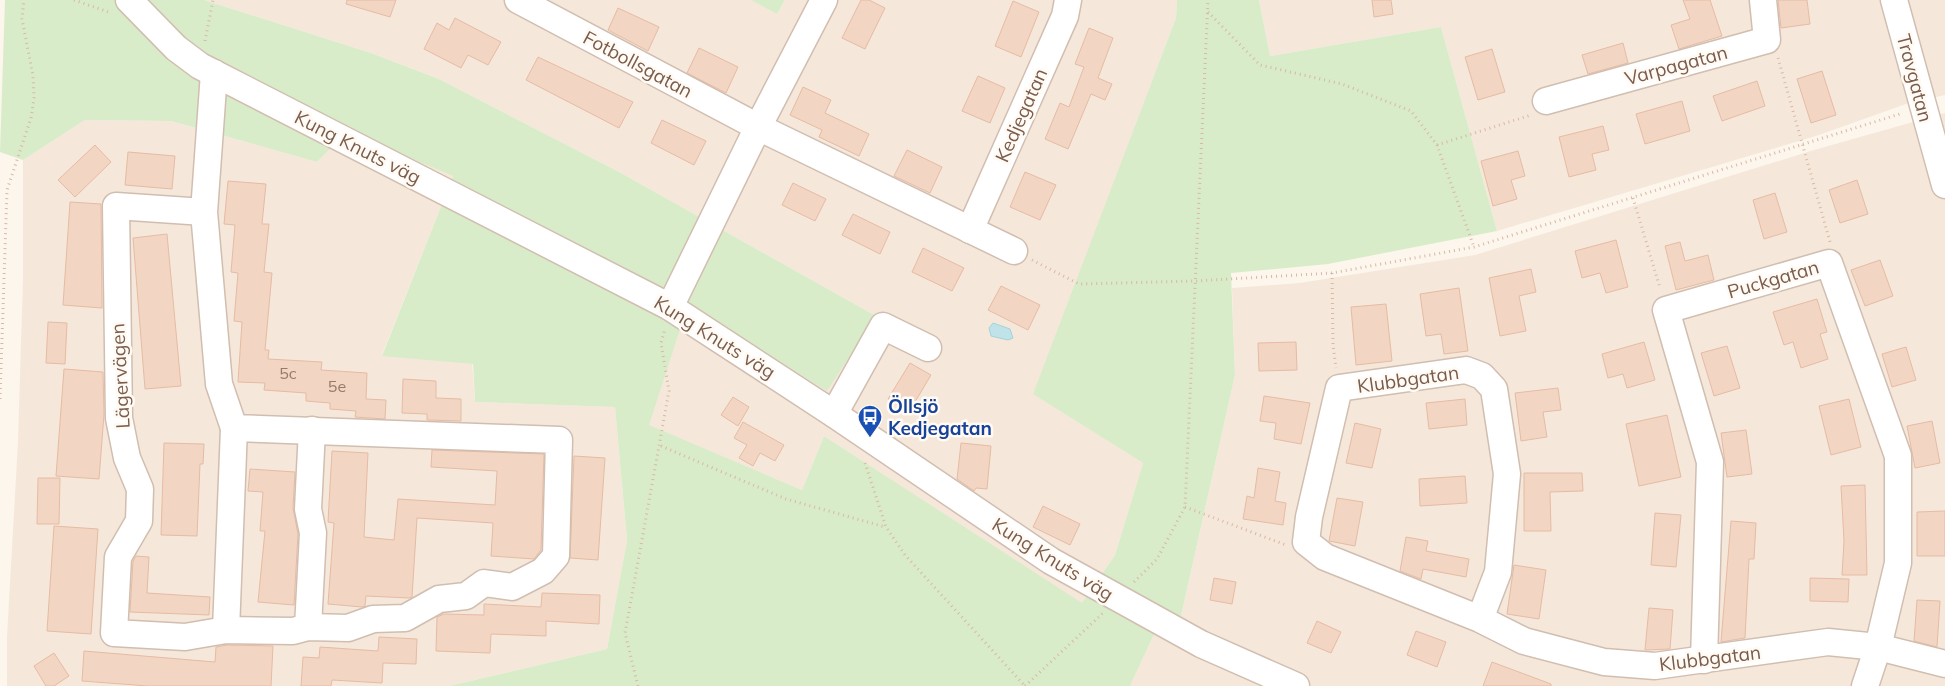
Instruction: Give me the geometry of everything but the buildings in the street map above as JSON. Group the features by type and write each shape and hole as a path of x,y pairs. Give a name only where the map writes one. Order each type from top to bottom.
{"street":[{"name":"Kung Knuts väg","path":"129,0 176,48 207,69 670,307 844,420 1051,561 1201,644 1296,686"},
{"name":"Fotbollsgatan","path":"518,0 758,127"},
{"path":"670,307 758,127 824,0"},
{"name":"Kedjegatan","path":"970,230 1065,16 1068,0"},
{"path":"1763,0 1767,40"},
{"name":"Travgatan","path":"1894,0 1945,185"},
{"name":"Varpagatan","path":"1546,101 1767,40"},
{"path":"207,69 204,212 219,384 234,428 226,630"},
{"path":"758,127 1014,251"},
{"name":"Lägervägen","path":"204,212 116,206 119,418 127,458 140,489 139,521 118,557 114,632 185,637 226,630 293,631 308,627 348,628 373,619 405,618 439,599 466,596 484,583 512,587 543,571 556,556 558,440 234,428"},
{"name":"Puckgatan","path":"1666,310 1829,263 1898,456 1898,563 1878,647 1864,686"},
{"path":"1666,310 1710,462 1704,660"},
{"path":"844,420 883,326 928,348"},
{"name":"Klubbgatan","path":"1480,619 1498,572 1507,474 1494,389 1482,376 1466,370 1339,388 1309,517 1306,542 1324,557 1480,619 1524,641 1604,662 1655,666 1828,642 1878,647 1945,664"},
{"path":"308,627 313,533 308,509 312,430"}],"path":[{"path":"0,399 7,190 11,172 30,118 34,98 33,76 22,19 24,0"},
{"path":"207,69 213,0"},
{"path":"844,420 886,527 905,555 1025,686 1157,559 1185,507 1208,0"},
{"path":"1208,12 1260,65 1342,84 1411,111 1437,145 1474,247"},
{"path":"1767,40 1776,51 1830,241 1829,263"},
{"path":"1437,145 1529,116 1546,101"},
{"path":"1014,251 1079,284 1195,281 1332,273 1474,247 1922,107"},
{"path":"1633,198 1666,310"},
{"path":"1332,273 1333,345 1339,388"},
{"path":"638,686 625,633 661,446 669,391 661,343 670,307"},
{"path":"661,446 786,499 886,527"},
{"path":"1185,507 1283,546 1306,542"}],"shaded area":[{"path":"204,0 752,0 777,14 785,0 1177,0 1176,18 1034,394 1143,463 1115,555 1082,604 824,436 802,490 648,425 688,305 876,316 621,173 439,79 371,53"},
{"path":"1259,0 1945,0 1945,95 1906,104 1816,136 1497,231 1441,27 1270,56"},
{"path":"1945,113 1945,686 1130,686 1164,613 1181,616 1235,375 1232,288 1300,283 1475,255 1814,150"},
{"path":"85,120 171,121 317,162 347,132 453,176 382,355 472,361 475,402 615,407 627,540 607,649 449,686 7,686 7,637 18,441 23,277 23,160"}],"green space":[{"path":"5,0 204,0 371,53 439,79 621,173 876,316 827,391 688,305 649,425 802,490 824,436 1082,603 1115,555 1143,463 1033,394 1176,18 1177,0 1259,0 1270,56 1441,27 1497,231 1328,264 1231,273 1235,375 1181,616 1164,613 1130,686 449,686 607,649 627,540 615,407 475,402 473,364 382,356 453,176 347,132 317,162 171,121 85,120 23,160 0,152"},
{"path":"751,0 785,0 777,14"}],"water":[{"path":"993,323 1010,329 1013,338 1008,340 991,336 989,328"}],"place":[{"name":"Öllsjö Kedjegatan","path":"870,438"}]}
